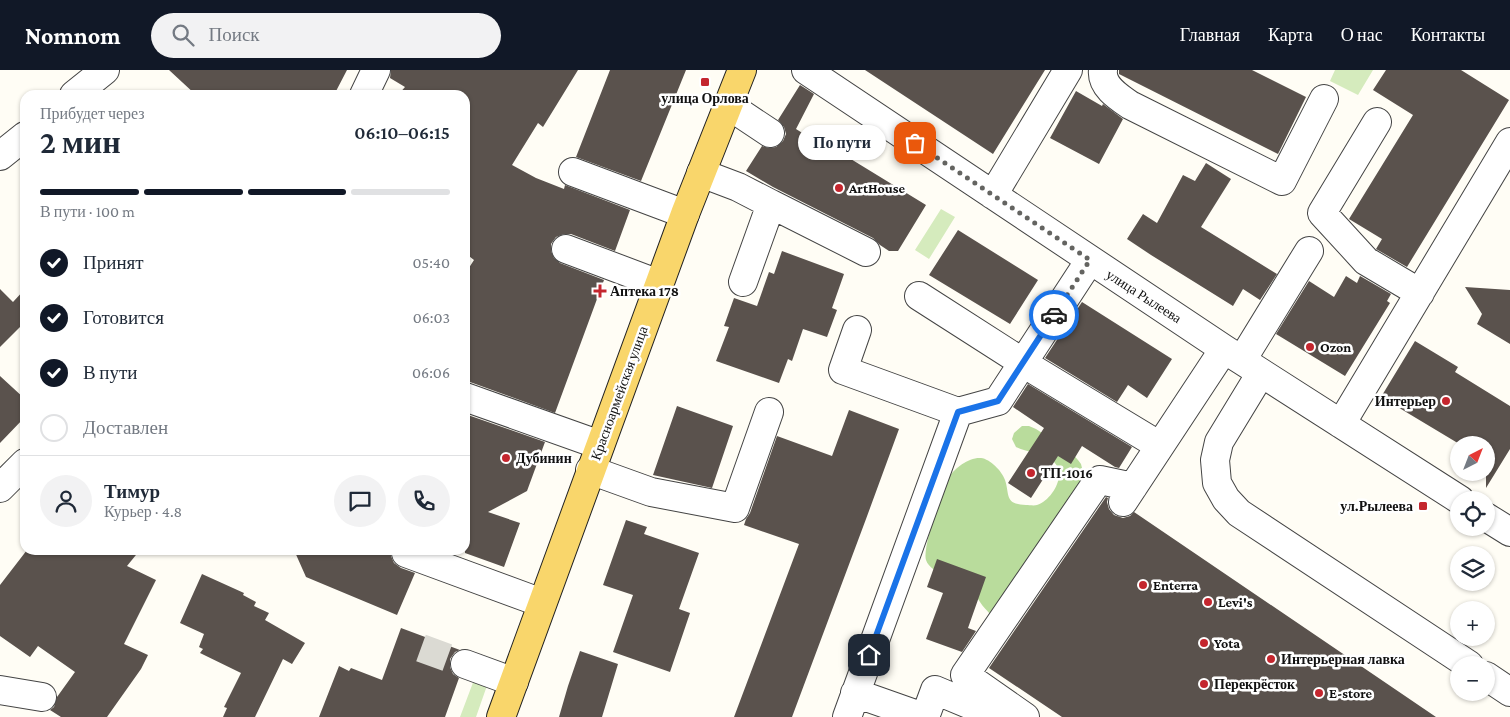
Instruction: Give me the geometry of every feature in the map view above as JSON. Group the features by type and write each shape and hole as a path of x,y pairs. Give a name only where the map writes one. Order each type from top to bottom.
{"main road":[{"name":"Красноармейская улица","path":"501,717 685,214 742,70"}],"street":[{"path":"366,90 376,70"},
{"name":"улица Рылеева","path":"806,70 1242,361 1450,494"},
{"path":"993,194 1068,70"},
{"path":"1103,70 1104,80 1107,85 1130,105 1282,181 1324,99"},
{"path":"80,90 102,71"},
{"path":"728,105 770,133"},
{"path":"1377,122 1322,213 1366,261 1420,293"},
{"path":"0,156 20,140"},
{"path":"1342,424 1510,142"},
{"path":"573,172 685,214"},
{"path":"701,173 738,186 866,252"},
{"path":"742,282 771,204"},
{"path":"566,249 659,284"},
{"path":"1025,717 965,675 1095,485 1100,480 1127,495 1160,446 1242,361 1309,251"},
{"path":"857,330 843,370 958,412 998,401 1090,260"},
{"path":"919,296 1023,363 1160,446"},
{"path":"1242,361 1215,460 1218,483 1226,499 1240,513 1455,656"},
{"path":"470,399 600,445"},
{"path":"590,470 651,492 735,508 769,412"},
{"path":"958,412 851,705 924,717 935,690 990,713"},
{"path":"0,488 20,468"},
{"path":"1495,523 1510,532"},
{"path":"411,555 542,604"},
{"path":"465,664 514,682"},
{"path":"1495,682 1510,692"},
{"path":"0,690 42,696"}],"green space":[{"path":"1335,70 1373,70 1358,95 1330,81"},
{"path":"941,209 955,217 929,259 915,250"},
{"path":"1022,426 1036,429 1070,451 1078,460 1083,472 1079,500 990,614 981,604 970,586 933,569 929,565 926,560 927,544 938,505 949,477 955,470 972,459 981,458 995,466 1003,477 1009,498 1014,503 1037,505 1048,498 1058,480 1058,467 1046,456 1016,447 1012,439 1014,433"},
{"path":"477,672 490,677 476,717 460,717"}],"building":[{"path":"169,70 347,70 337,90 191,90"},
{"path":"391,70 578,70 543,127 538,123 512,165 536,178 564,189 565,185 630,210 615,251 571,234 556,237 551,244 554,258 560,263 604,280 555,413 470,382 470,266 474,260 470,257 470,90 402,90 405,87 390,78"},
{"path":"610,70 686,70 641,181 576,157"},
{"path":"865,70 1045,70 993,154"},
{"path":"1119,70 1252,70 1306,97 1278,154 1119,74"},
{"path":"1386,70 1461,70 1509,100 1407,267 1376,249 1382,239 1349,219 1413,115 1373,90"},
{"name":"ArtHouse","path":"800,85 814,94 796,129 839,156 841,153 926,205 898,251 889,251 873,238 773,187 746,171 762,146 776,147 783,141 786,134 784,127 778,120"},
{"path":"1076,91 1102,106 1103,104 1123,119 1099,164 1050,138"},
{"path":"1206,163 1231,179 1201,227 1277,274 1260,300 1243,289 1233,306 1127,239 1143,214 1157,223 1183,175 1195,181"},
{"path":"958,230 1038,280 1010,324 929,275"},
{"path":"782,251 844,274 832,308 837,310 827,337 803,329 792,361 788,359 779,383 716,361 729,327 724,326 734,298 757,306 769,272 774,274"},
{"path":"1346,276 1357,283 1360,276 1391,294 1387,301 1390,303 1345,376 1276,334 1309,281 1334,297"},
{"path":"1465,287 1510,290 1510,344 1477,324 1482,314"},
{"path":"0,289 13,302 20,294 20,327 0,347"},
{"path":"1082,302 1172,359 1147,398 1128,385 1117,402 1045,358"},
{"name":"Интерьер","path":"1415,341 1458,367 1455,372 1510,406 1510,449 1495,473 1495,436 1450,436 1450,438 1381,397"},
{"path":"0,376 20,394 20,422 0,443"},
{"path":"1028,384 1132,447 1119,468 1082,446 1071,464 1058,456 1031,498 1008,483 1044,428 1013,407"},
{"path":"677,406 733,426 712,488 653,475"},
{"path":"849,410 899,429 792,717 734,717 799,544 744,525 777,436 832,456"},
{"path":"470,416 545,442 527,491 488,512 520,523 504,567 470,555"},
{"name":"Enterra","path":"1106,497 1108,498 1109,509 1114,515 1123,518 1130,516 1134,512 1436,717 1062,717 989,668"},
{"path":"626,520 647,527 644,534 699,553 679,609 690,613 670,672 613,652 633,595 603,585"},
{"path":"23,555 136,555 127,566 156,580 124,644 148,655 141,669 107,717 61,717 50,710 54,707 57,697 75,672 38,646 30,657 0,636 0,585"},
{"path":"296,555 391,555 394,563 401,568 415,573 397,615 306,577"},
{"path":"937,559 986,577 968,628 976,631 962,652 926,639 943,593 927,587"},
{"path":"202,574 244,593 243,595 256,602 254,606 269,613 265,620 305,643 292,664 283,659 255,717 223,717 227,708 224,707 241,673 200,653 203,649 199,647 204,634 180,623"},
{"path":"401,628 460,650 455,652 450,659 450,667 453,674 459,678 445,717 319,717 339,666 349,671 351,668 382,680"},
{"path":"580,651 618,664 602,717 559,717"}],"tunnel":[{"path":"421,648 465,664"}],"way so far":[{"path":"915,143 1090,260 1054,315"}],"place":[{"name":"улица Орлова","path":"705,82"},
{"name":"По пути","path":"915,143"},
{"name":"ArtHouse","path":"839,188"},
{"name":"Аптека 178","path":"600,291"},
{"name":"Ozon","path":"1310,347"},
{"name":"Интерьер","path":"1446,401"},
{"name":"Дубинин","path":"506,458"},
{"name":"ТП-1016","path":"1031,473"},
{"name":"ул.Рылеева","path":"1423,506"},
{"name":"Enterra","path":"1143,585"},
{"name":"Levi's","path":"1208,602"},
{"name":"Yota","path":"1204,643"},
{"name":"Интерьерная лавка","path":"1271,659"},
{"name":"Перекрёсток","path":"1204,684"},
{"name":"E-store","path":"1319,693"}],"route":[{"path":"869,655 958,412 998,401 1054,315"}]}
